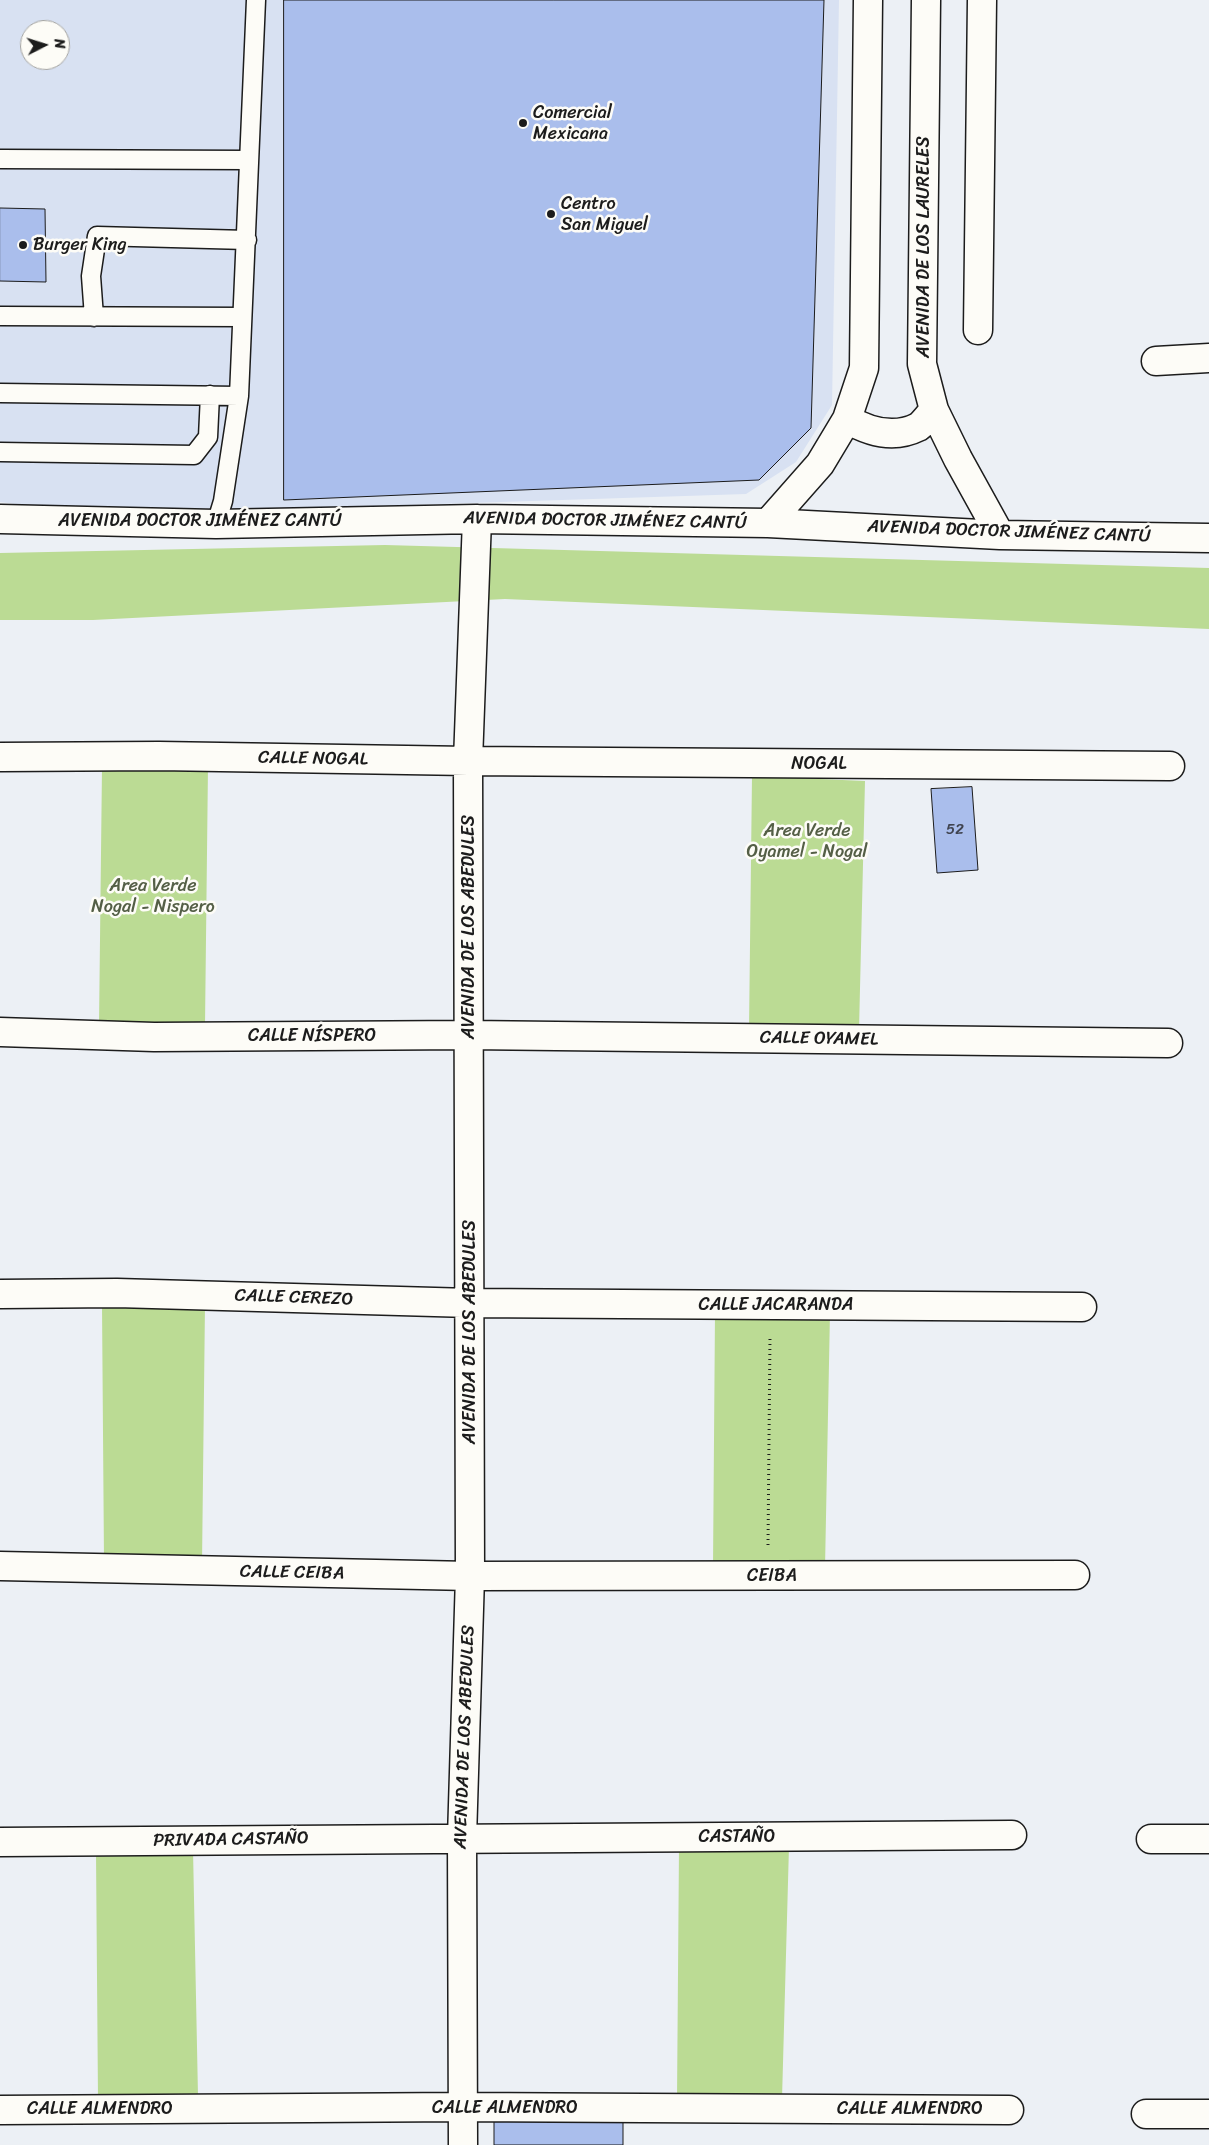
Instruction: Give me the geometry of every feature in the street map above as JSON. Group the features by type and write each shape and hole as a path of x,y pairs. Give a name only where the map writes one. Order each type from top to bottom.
{"street":[{"path":"768,522 820,464 847,419 864,368 868,0"},
{"name":"AVENIDA DE LOS LAURELES","path":"926,0 922,364 934,410 958,459 1000,535"},
{"path":"978,330 982,0"},
{"path":"1156,361 1209,358"},
{"path":"847,419 865,430 893,434 919,426 934,410"},
{"name":"AVENIDA DOCTOR JIMÉNEZ CANTÚ","path":"0,519 216,524 477,519 768,522 1000,535 1209,538"},
{"name":"AVENIDA DE LOS ABEDULES","path":"463,2145 462,1838 470,1576 468,761 477,519"},
{"name":"CALLE NOGAL","path":"0,757 159,756 468,761"},
{"name":"NOGAL","path":"468,761 1170,766"},
{"name":"CALLE NÍSPERO","path":"0,1032 154,1037 469,1035"},
{"name":"CALLE OYAMEL","path":"469,1035 1168,1043"},
{"name":"CALLE CEREZO","path":"0,1294 117,1293 470,1303"},
{"name":"CALLE JACARANDA","path":"470,1303 1082,1307"},
{"name":"CALLE CEIBA","path":"0,1566 470,1576"},
{"name":"CEIBA","path":"470,1576 1075,1575"},
{"name":"CASTAÑO","path":"462,1838 1012,1835"},
{"name":"PRIVADA CASTAÑO","path":"0,1842 462,1838"},
{"path":"1151,1839 1209,1839"},
{"name":"CALLE ALMENDRO","path":"0,2110 462,2107 1010,2110"},
{"path":"1146,2114 1209,2114"}],"lane":[{"path":"216,524 223,501 239,396 256,0"},
{"path":"0,159 248,160"},
{"path":"94,317 91,276 97,236 247,240"},
{"path":"0,316 242,317"},
{"path":"0,394 239,396"},
{"path":"0,452 194,455 208,437 210,395"}],"path":[{"path":"768,1576 771,1304"}],"shaded area":[{"name":"Centro San Miguel","path":"0,0 839,0 832,405 796,462 746,494 286,509 77,512 0,502"}],"green space":[{"path":"385,545 1209,568 1209,629 505,599 93,620 0,620 0,553"},
{"name":"Area Verde Nogal - Nispero","path":"208,766 205,1025 99,1026 102,767"},
{"name":"Area Verde Oyamel - Nogal","path":"752,776 865,781 859,1030 749,1030"},
{"path":"205,1304 202,1564 104,1561 102,1305"},
{"path":"830,1312 825,1568 713,1566 715,1313"},
{"path":"789,1846 782,2099 677,2099 679,1847"},
{"path":"193,1849 198,2096 98,2100 96,1853"}],"building":[{"name":"Centro San Miguel","path":"284,0 824,0 811,428 759,480 284,500"},
{"name":"Burger King","path":"0,208 45,209 46,282 0,281"},
{"path":"972,787 978,870 937,873 931,789"},
{"path":"623,2121 623,2145 494,2145 494,2122"}],"place":[{"name":"Comercial Mexicana","path":"523,123"},
{"name":"Centro San Miguel","path":"551,214"},
{"name":"Burger King","path":"23,245"}]}
